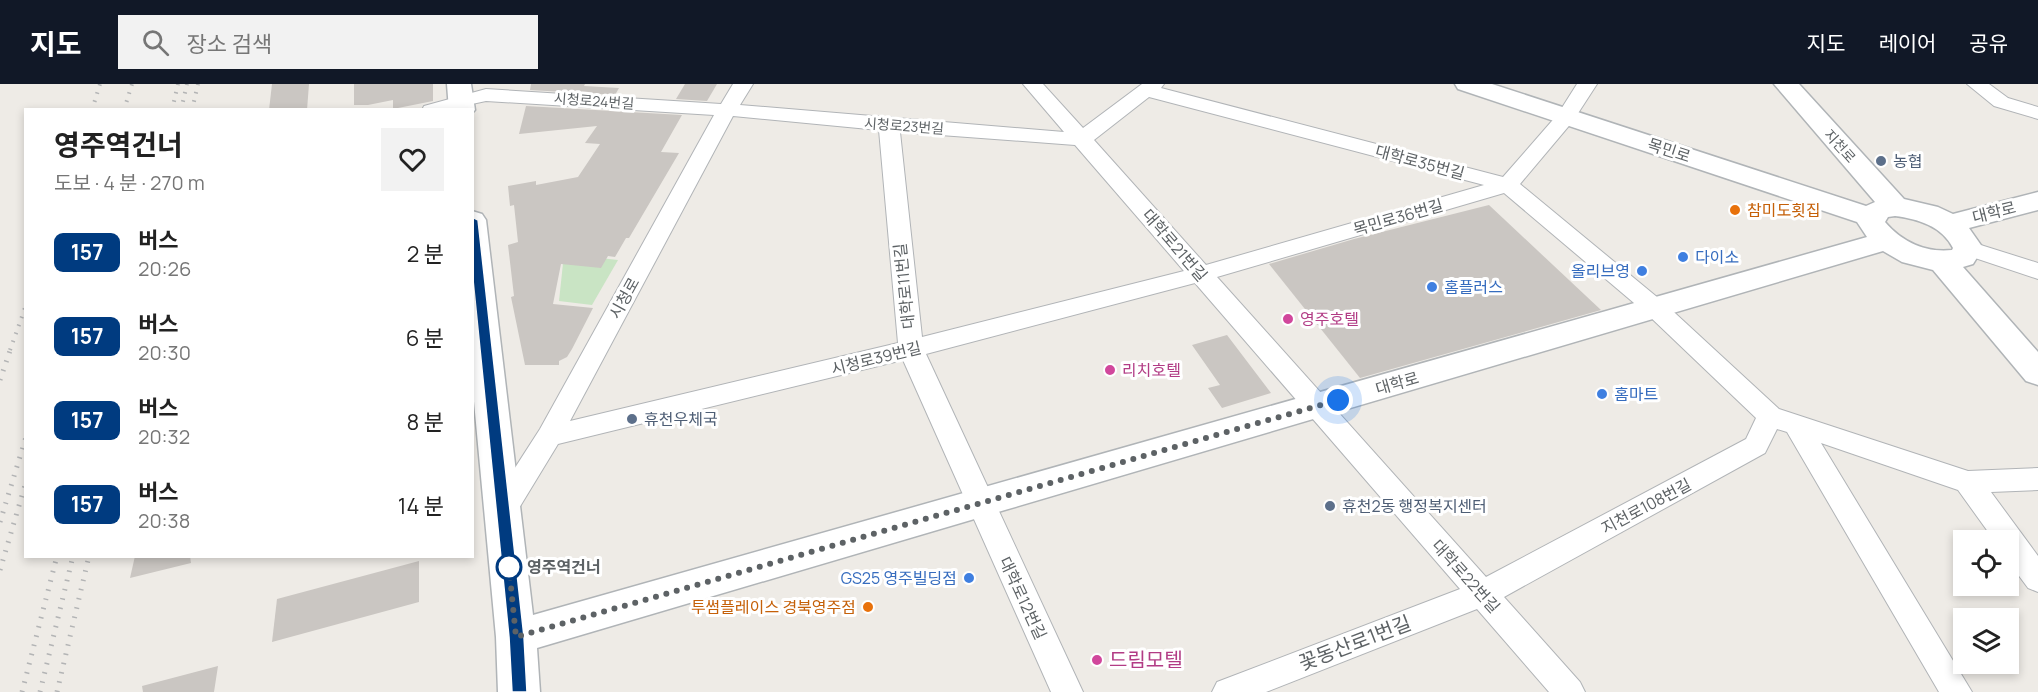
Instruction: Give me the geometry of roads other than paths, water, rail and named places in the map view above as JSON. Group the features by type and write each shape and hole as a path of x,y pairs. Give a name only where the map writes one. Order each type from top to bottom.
{"main road":[{"name":"목민로","path":"1467,84 1884,222"},
{"name":"지천로","path":"1786,84 1884,222"},
{"name":"대학로","path":"1949,224 2038,201"},
{"path":"1923,212 1949,224 1965,240 1955,255 1907,253 1884,222 1923,212"},
{"name":"대학로","path":"516,637 980,505 1655,308 1884,222"},
{"path":"474,239 516,637 519,692"},
{"path":"1955,255 2038,374"}],"street":[{"name":"시청로","path":"503,510 549,436 743,84"},
{"name":"대학로21번길","path":"1033,84 1202,274 1315,406"},
{"path":"1508,185 1566,117 1587,84"},
{"path":"1977,84 2001,102 2038,113"},
{"path":"1082,139 1150,87"},
{"name":"대학로35번길","path":"1150,87 1508,185 1655,308"},
{"name":"시청로24번길","path":"437,108 490,89 727,110"},
{"name":"시청로23번길","path":"727,110 1082,139"},
{"name":"대학로11번길","path":"889,125 911,350 980,505"},
{"name":"목민로36번길","path":"1202,274 1508,185"},
{"path":"1955,255 2038,271"},
{"name":"시청로39번길","path":"549,436 911,350 1202,274"},
{"path":"1655,308 1783,420 1956,692"},
{"name":"대학로22번길","path":"1315,406 1569,692"},
{"path":"1783,420 1968,482 2038,479"},
{"name":"지천로108번길","path":"1482,594 1756,446 1783,420"},
{"path":"1968,482 2038,579"},
{"name":"대학로12번길","path":"980,505 1067,692"},
{"name":"꽃동산로1번길","path":"1228,692 1482,594"}],"railway":[{"path":"93,108 100,84"},
{"path":"125,108 132,84"},
{"path":"172,108 178,84"},
{"path":"181,108 187,84"},
{"path":"192,108 198,84"},
{"path":"10,350 24,311"},
{"path":"0,380 11,348"},
{"path":"0,522 24,444"},
{"path":"0,570 24,489"},
{"path":"22,692 56,558"},
{"path":"40,692 73,558"},
{"path":"57,692 89,558"}],"place":[{"name":"농협","path":"1881,161"},
{"name":"참미도횟집","path":"1735,210"},
{"name":"다이소","path":"1683,257"},
{"name":"올리브영","path":"1642,271"},
{"name":"홈플러스","path":"1432,287"},
{"name":"영주호텔","path":"1288,319"},
{"name":"리치호텔","path":"1110,370"},
{"name":"홈마트","path":"1602,394"},
{"name":"휴천우체국","path":"632,419"},
{"name":"휴천2동 행정복지센터","path":"1330,506"},
{"name":"영주역건너","path":"509,567"},
{"name":"GS25 영주빌딩점","path":"969,578"},
{"name":"투썸플레이스 경북영주점","path":"868,607"},
{"name":"드림모텔","path":"1097,660"}]}
